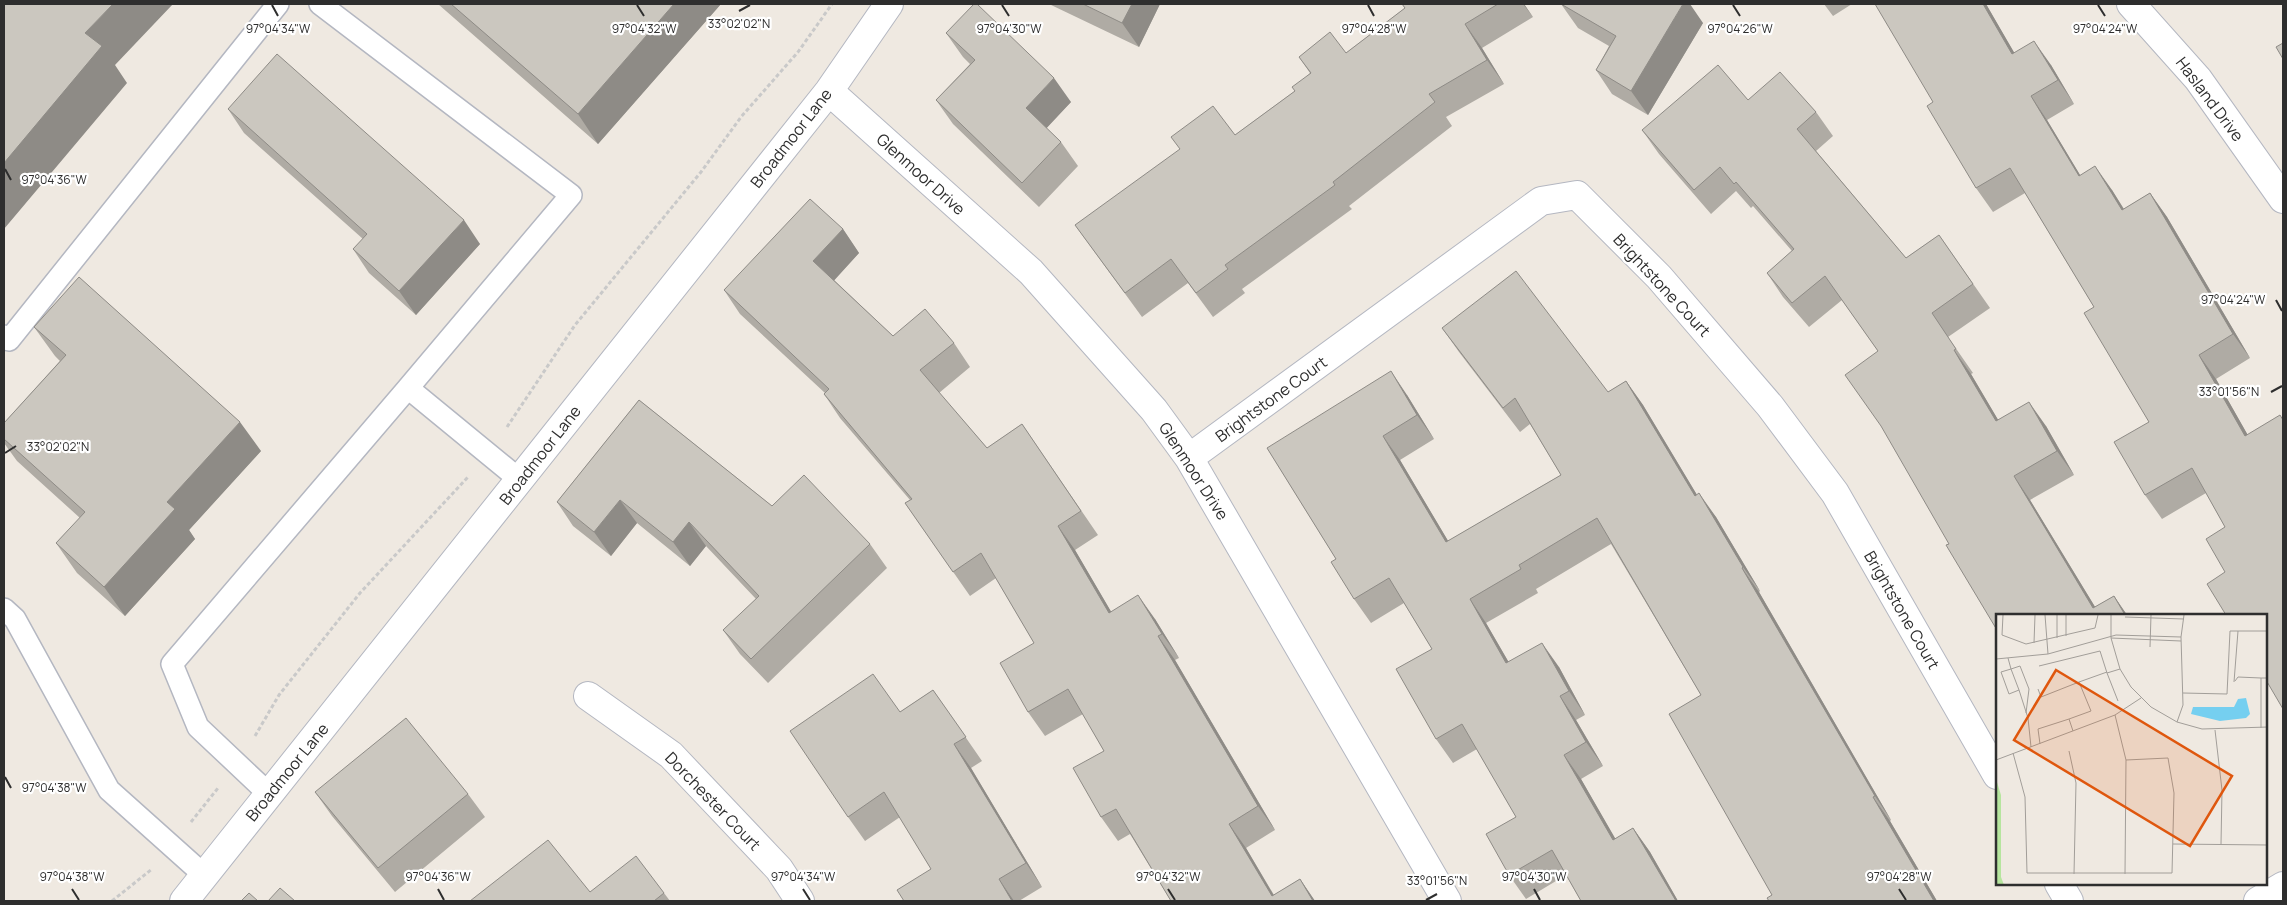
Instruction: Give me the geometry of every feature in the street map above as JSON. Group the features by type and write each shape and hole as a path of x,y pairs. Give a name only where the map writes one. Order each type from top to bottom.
{"street":[{"name":"Broadmoor Lane","path":"184,901 829,91 889,4"},
{"name":"Hasland Drive","path":"2131,4 2198,79 2283,199"},
{"name":"Glenmoor Drive","path":"829,91 1032,272 1154,410 1189,458 1448,901"},
{"name":"Brightstone Court","path":"1189,458 1541,201 1577,195 1666,285 1770,406 1835,493 1996,773"},
{"name":"Dorchester Court","path":"588,696 671,755 779,869 800,901"},
{"path":"2060,885 2069,901"},
{"path":"2258,901 2283,886"}],"lane":[{"path":"4,336 9,340 278,4"},
{"path":"269,794 198,727 172,664 572,195 320,4"},
{"path":"408,388 520,480"},
{"path":"4,609 15,619 109,790 204,875"}],"building":[{"path":"4,4 113,4 85,33 102,46 4,163"},
{"path":"451,4 674,4 578,114"},
{"path":"974,4 977,4 1054,78 1026,108 1061,142 1022,183 936,100 975,60 946,33"},
{"path":"1083,4 1132,4 1122,23"},
{"path":"1402,4 1498,4 1465,24 1487,60 1429,94 1435,102 1333,182 1335,185 1225,265 1228,269 1196,293 1171,259 1125,293 1075,225 1180,149 1171,137 1213,106 1235,135 1295,91 1292,87 1311,73 1299,57 1330,32 1346,53 1405,8"},
{"path":"1561,4 1683,4 1631,91 1596,70 1616,36"},
{"path":"1875,4 1983,4 2012,54 2034,41 2058,80 2031,96 2079,176 2095,166 2122,210 2150,193 2233,334 2199,355 2245,436 2280,415 2283,420 2283,709 2267,682 2267,614 2225,614 2207,584 2225,572 2206,539 2225,527 2192,468 2145,495 2114,442 2149,422 2084,313 2094,307 2010,168 1976,188 1927,106 1933,102"},
{"path":"2283,43 2283,59 2276,47"},
{"path":"277,54 464,220 399,291 353,249 367,234 228,109"},
{"path":"1718,65 1748,100 1780,72 1816,112 1797,129 1906,258 1939,235 1973,284 1932,313 1956,349 1954,350 1996,421 2029,402 2057,451 2014,476 2093,608 2114,596 2124,614 1996,614 1996,628 1946,545 1949,544 1881,426 1845,375 1878,351 1825,276 1792,303 1767,273 1794,249 1736,182 1734,184 1720,167 1694,190 1642,130"},
{"path":"810,199 843,229 813,261 893,336 925,309 954,343 920,370 987,448 1022,424 1081,511 1058,526 1109,613 1138,595 1162,634 1158,636 1258,806 1229,824 1272,896 1300,879 1313,901 1171,901 1116,809 1101,817 1073,768 1104,751 1068,689 1028,712 1000,663 1034,643 981,553 953,572 905,503 912,499 824,394 829,389 724,290"},
{"path":"1516,271 1608,392 1626,381 1695,496 1699,493 1743,567 1934,901 1769,901 1767,898 1772,895 1669,714 1701,695 1597,518 1519,565 1521,569 1470,599 1506,663 1542,643 1569,691 1560,696 1586,742 1564,755 1613,840 1633,828 1676,901 1581,901 1552,850 1509,875 1486,834 1516,817 1462,724 1436,739 1396,669 1432,649 1389,578 1354,599 1331,562 1336,559 1267,448 1391,371 1417,415 1383,436 1446,542 1561,475 1515,398 1503,408 1442,328"},
{"path":"79,277 240,422 167,502 175,509 104,587 56,543 85,512 4,439 4,423 66,355 34,327"},
{"path":"639,400 772,506 804,475 870,544 751,659 723,630 759,596 689,522 673,542 620,500 594,532 557,502"},
{"path":"873,674 900,712 933,690 966,737 954,744 1026,863 999,879 1012,901 904,901 897,890 931,869 884,792 848,817 790,731"},
{"path":"406,718 468,794 378,868 315,792"},
{"path":"548,840 590,892 636,856 664,893 654,901 470,901"},
{"path":"280,888 295,901 268,901"},
{"path":"249,893 258,901 241,901"}]}
